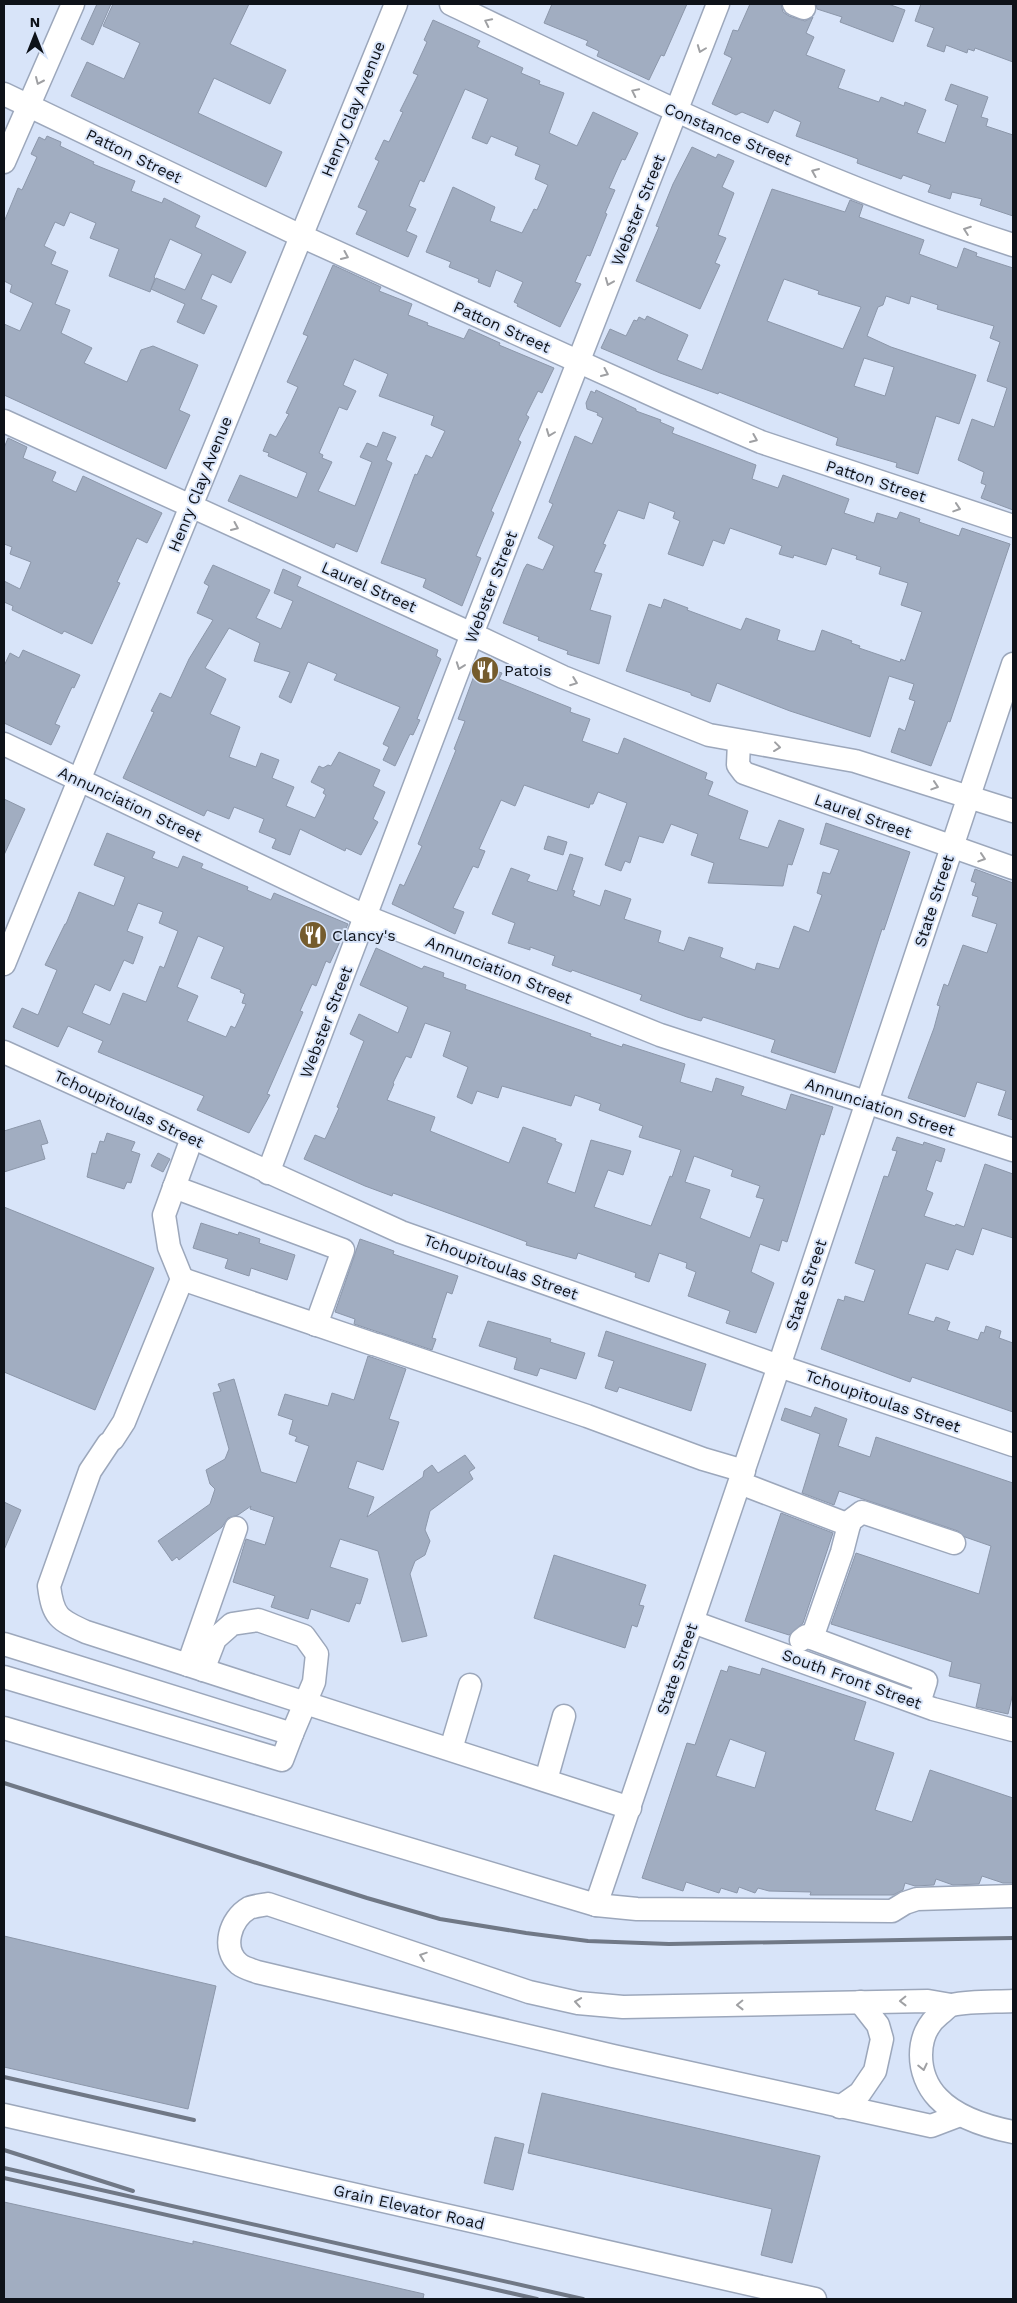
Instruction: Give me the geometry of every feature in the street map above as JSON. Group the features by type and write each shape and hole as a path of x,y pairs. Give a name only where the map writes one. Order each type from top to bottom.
{"street":[{"path":"4,162 73,4"},
{"name":"Henry Clay Avenue","path":"4,964 396,4"},
{"name":"Constance Street","path":"451,4 676,112 875,197 1013,246"},
{"name":"Webster Street","path":"268,1173 367,917 472,634 718,4"},
{"name":"Patton Street","path":"4,94 301,236 762,442 1013,526"},
{"name":"Laurel Street","path":"4,421 563,677 709,735 739,742 854,760 1013,811"},
{"name":"State Street","path":"596,1905 742,1477 1013,664"},
{"name":"Laurel Street","path":"739,742 738,765 744,773 1013,868"},
{"name":"Annunciation Street","path":"4,744 367,917 660,1035 1013,1150"},
{"name":"Tchoupitoulas Street","path":"4,1052 401,1232 779,1366 1013,1445"},
{"path":"192,1138 164,1215 169,1247 182,1279 124,1422 90,1471 49,1586 52,1606 61,1621 102,1637 630,1808"},
{"path":"174,1187 343,1250 316,1324"},
{"path":"182,1279 587,1416 703,1459 849,1525"},
{"path":"818,1667 819,1641 850,1521 862,1512 954,1543"},
{"path":"196,1667 236,1528"},
{"path":"4,1678 282,1760 314,1682 317,1654 304,1636 258,1620 232,1624 215,1640 196,1667"},
{"name":"South Front Street","path":"693,1622 919,1703 1013,1730"},
{"path":"789,1657 795,1644 806,1636 926,1681 919,1703"},
{"path":"89,1670 102,1637"},
{"path":"4,1644 292,1734"},
{"path":"869,1686 877,1664"},
{"path":"451,1749 470,1685"},
{"path":"546,1780 564,1716"},
{"path":"4,1728 596,1905 637,1909 892,1911 905,1902 918,1899 1013,1896"},
{"path":"960,2115 931,2126 840,2107 257,1972 239,1964 230,1950 230,1936 235,1920 250,1908 268,1904 529,1992 578,2003 623,2007 928,2001 951,2005 1013,2001"},
{"path":"840,2107 860,2093 875,2071 882,2039 878,2025 860,2002"},
{"path":"951,2005 934,2018 922,2035 920,2054 926,2079 938,2098 960,2115 1010,2128"},
{"name":"Grain Elevator Road","path":"4,2115 815,2299"}],"building":[{"path":"97,4 111,4 93,45 81,39"},
{"path":"113,4 249,4 230,44 286,70 270,104 214,78 198,113 282,152 266,187 71,96 87,62 124,79 140,43 103,26"},
{"path":"552,4 687,4 664,56 661,55 649,80 597,56 599,51 586,45 588,41 544,23"},
{"path":"750,4 781,4 783,12 789,16 805,21 813,17 806,33 814,37 806,55 845,70 838,88 879,102 881,97 904,106 905,102 926,110 917,133 945,143 958,105 945,100 951,84 988,97 981,117 988,119 986,126 1013,135 1013,216 980,205 982,199 952,192 950,199 928,192 931,185 903,175 901,179 857,163 858,159 796,136 801,122 774,110 768,123 742,112 736,115 712,104 732,58 724,54 733,30 738,31"},
{"path":"816,4 888,4 905,10 893,42 840,22 842,17 817,9"},
{"path":"921,4 1013,4 1013,62 975,48 974,51 968,49 967,53 946,45 944,52 927,46 934,28 915,21"},
{"path":"433,20 480,41 477,47 523,68 521,73 540,81 539,84 564,93 549,133 577,146 593,112 638,133 625,160 622,159 609,188 615,190 605,213 607,214 590,256 587,255 575,282 581,284 560,327 517,306 518,304 514,302 523,282 496,270 490,287 478,282 479,279 449,267 451,262 426,252 453,187 495,207 490,221 522,233 534,209 537,210 548,185 535,179 540,165 515,155 518,147 491,136 487,144 472,138 488,99 465,89 424,182 420,180 409,206 416,209 406,231 417,236 408,257 356,234 367,211 358,207 379,161 375,159 384,140 389,142 403,112 400,111 418,75 413,73 427,42 424,40"},
{"path":"47,136 61,142 60,146 94,162 93,164 135,181 131,191 162,203 164,198 200,216 195,227 246,252 231,283 212,274 201,299 217,306 204,334 177,322 185,304 151,289 150,292 109,276 119,249 90,238 96,223 70,212 64,226 55,222 44,246 56,252 51,264 68,271 55,304 70,310 61,333 92,348 84,363 127,382 141,350 153,346 198,365 179,410 190,415 166,469 4,395 4,324 20,331 33,303 10,292 12,285 4,281 4,222 18,188 22,190 37,157 31,154 39,137 45,140","holes":["170,239 202,254 185,290 156,278 151,288"]},
{"path":"692,147 716,158 718,154 734,161 722,187 734,193 718,235 726,238 715,263 720,265 700,309 636,281 659,227 656,226 673,184"},
{"path":"772,189 845,212 850,200 863,205 859,217 924,240 919,254 957,268 964,248 977,253 976,256 1013,268 1013,510 981,498 986,485 981,483 984,472 958,460 972,419 994,427 1007,388 987,381 1000,342 990,338 994,326 937,309 938,305 911,296 909,304 886,296 883,305 878,307 867,336 891,347 976,375 959,424 936,416 918,474 896,467 897,463 836,445 838,438 719,392 718,394 660,373 601,348 610,329 626,336 634,320 637,321 639,317 645,320 647,316 688,335 677,360 702,370","holes":["784,279 819,291 818,294 861,307 843,349 767,321","864,358 894,367 885,396 854,386"]},
{"path":"333,265 381,287 379,291 412,304 408,315 428,323 427,325 464,339 469,329 500,343 499,345 554,368 542,393 538,391 526,415 529,417 518,440 521,442 491,511 494,513 476,556 481,558 462,606 423,587 426,579 381,563 415,474 417,475 426,455 432,458 445,431 431,425 434,416 379,396 388,374 354,359 343,385 356,391 347,410 339,407 319,453 323,455 322,458 332,462 318,491 355,506 372,462 360,457 367,443 377,447 383,432 396,437 386,460 392,463 357,552 336,543 334,548 228,501 240,475 297,498 307,473 268,456 269,453 263,451 270,434 276,437 289,414 286,413 298,387 287,382 308,336 303,334"},
{"path":"596,390 636,409 636,411 661,420 660,422 674,428 672,433 756,465 752,479 778,488 783,475 849,499 844,513 874,523 877,513 897,519 900,512 920,519 919,522 959,536 962,528 1010,544 950,722 948,721 931,766 891,752 899,728 905,731 915,701 909,699 914,684 889,676 870,737 790,711 717,683 710,702 691,695 691,693 626,671 649,604 661,608 664,599 688,608 687,610 741,630 746,618 780,630 777,640 810,651 815,651 822,630 852,641 851,643 860,646 859,648 900,662 901,659 905,661 922,612 901,605 908,583 879,574 881,567 856,559 857,556 832,548 826,565 794,555 793,558 779,554 782,546 730,528 724,544 713,540 703,566 668,554 680,521 673,518 675,512 649,502 644,519 618,510 603,544 606,545 594,572 602,574 590,610 611,616 599,664 567,654 568,651 538,640 539,637 503,623 527,564 543,570 554,546 538,538 553,504 549,502 575,436 592,444 603,418 597,415 598,413 587,409 586,403 591,391 595,393"},
{"path":"8,438 27,447 23,458 56,472 52,481 76,492 83,476 162,513 147,543 137,538 117,582 120,583 92,644 64,631 62,634 12,610 13,606 4,602 4,581 20,589 31,562 10,554 12,547 4,544 4,448"},
{"path":"213,565 270,590 256,618 281,629 293,601 274,593 283,569 301,577 297,586 438,650 436,656 441,659 417,719 420,720 413,735 410,734 395,766 383,760 389,747 383,744 400,707 334,680 337,674 308,662 291,703 279,697 290,672 254,661 260,643 229,628 205,668 226,679 210,714 240,727 229,757 256,767 261,753 279,760 272,778 294,787 286,806 315,818 326,795 323,793 325,789 311,782 319,766 323,768 328,765 331,766 339,752 380,770 373,786 385,792 373,819 378,822 361,855 346,848 345,851 300,829 290,855 272,848 276,839 259,832 264,819 234,807 229,819 207,810 204,816 123,778 154,712 151,711 160,693 171,698 189,659 213,620 197,613 209,586 204,583"},
{"path":"23,650 80,675 74,688 72,687 55,724 60,726 51,745 4,723 4,666 10,653 19,658"},
{"path":"478,665 502,673 499,679 571,708 570,712 590,719 582,741 618,754 624,738 707,773 705,779 713,782 708,795 748,811 739,839 768,848 779,820 804,829 792,865 788,864 783,886 708,883 714,863 691,855 698,834 671,824 663,843 639,836 630,863 625,861 621,871 605,865 627,803 598,792 593,804 590,804 589,808 524,785 515,806 501,800 479,849 485,851 478,868 473,866 453,908 464,912 455,934 392,904 400,884 404,886 422,846 418,844 456,750 454,749 465,721 458,719"},
{"path":"4,799 25,809 4,855"},
{"path":"826,823 910,852 884,930 882,929 835,1073 771,1052 775,1040 703,1017 701,1021 687,1017 640,1000 642,995 572,970 571,972 552,965 555,956 530,947 530,950 508,943 515,923 492,914 511,868 530,875 527,881 557,891 570,854 583,858 572,890 575,891 573,896 600,906 605,890 631,899 624,919 661,931 658,942 684,951 689,937 723,948 720,957 755,970 757,963 779,969 794,926 809,932 822,895 817,893 823,872 830,874 839,850 820,844"},
{"path":"107,833 155,852 152,858 178,868 183,856 203,864 201,868 248,887 247,890 271,900 274,893 348,924 330,963 326,961 316,986 312,984 300,1011 303,1012 267,1094 270,1095 249,1133 197,1110 204,1096 98,1052 103,1041 68,1026 58,1047 13,1027 22,1008 38,1015 57,970 45,965 66,924 79,892 114,906 125,877 94,865","holes":["138,903 163,912 159,923 178,931 164,968 160,966 146,1002 123,993 110,1025 82,1013 95,984 110,991 124,960 133,964 143,937 127,931","198,936 224,947 211,978 241,990 240,992 245,994 242,1003 246,1004 235,1028 231,1026 226,1037 187,1021 198,996 177,987"]},
{"path":"548,836 567,842 563,855 544,849"},
{"path":"975,869 1013,883 1013,1120 998,1115 1006,1091 977,1082 965,1117 908,1098 934,1028 940,1006 937,1005 944,984 948,986 963,945 987,953 997,924 972,916 978,897 972,895 976,883 971,881"},
{"path":"376,948 422,969 424,966 444,973 443,977 466,985 465,989 591,1034 590,1036 622,1047 623,1044 685,1064 680,1082 712,1092 716,1078 744,1087 741,1095 786,1110 791,1094 833,1107 824,1135 821,1134 787,1242 782,1240 779,1251 760,1244 751,1272 774,1283 756,1333 726,1323 730,1311 688,1296 696,1272 686,1268 687,1263 659,1253 649,1282 635,1277 636,1273 578,1253 576,1259 526,1245 527,1242 393,1193 392,1196 365,1186 304,1159 315,1135 325,1139 339,1108 337,1107 364,1041 350,1034 359,1014 398,1033 408,1007 360,985","holes":["425,1023 451,1032 443,1056 468,1067 457,1097 472,1104 477,1091 498,1098 502,1086 571,1106 575,1095 601,1104 599,1110 643,1126 639,1137 681,1150 672,1177 670,1176 651,1226 594,1207 608,1170 623,1175 631,1151 591,1140 575,1193 547,1183 562,1144 555,1141 556,1139 523,1127 509,1163 430,1131 435,1117 387,1100 406,1056 411,1058","694,1156 733,1170 731,1176 760,1186 756,1197 764,1199 750,1238 700,1218 710,1190 685,1182"]},
{"path":"40,1120 48,1143 41,1145 45,1159 4,1172 4,1131"},
{"path":"107,1133 135,1142 131,1151 140,1154 131,1183 127,1182 124,1189 87,1177 92,1153 96,1154 100,1141 104,1142"},
{"path":"897,1137 923,1145 924,1142 945,1149 941,1162 936,1160 926,1190 933,1193 924,1216 955,1226 956,1224 964,1227 985,1164 1013,1174 1013,1238 982,1228 973,1255 956,1249 948,1270 926,1263 908,1314 934,1322 936,1317 950,1322 947,1330 978,1340 981,1332 984,1333 986,1326 1001,1331 999,1338 1013,1343 1013,1412 912,1377 910,1382 821,1349 838,1299 844,1301 845,1296 864,1302 875,1270 855,1263 884,1176 888,1177 897,1151 892,1150"},
{"path":"158,1153 170,1159 163,1172 151,1166"},
{"path":"4,1207 154,1268 95,1410 4,1372"},
{"path":"201,1223 238,1235 239,1232 260,1239 259,1243 295,1255 287,1280 251,1268 249,1276 225,1268 228,1259 193,1248"},
{"path":"360,1239 394,1251 393,1254 458,1276 452,1294 447,1292 432,1338 436,1339 432,1350 354,1324 355,1319 335,1312"},
{"path":"488,1321 551,1339 550,1342 585,1353 576,1379 540,1368 537,1376 514,1369 517,1358 479,1346"},
{"path":"606,1331 706,1364 691,1411 619,1387 617,1392 605,1388 614,1361 598,1356"},
{"path":"368,1356 406,1369 389,1419 399,1422 383,1470 357,1461 348,1488 374,1497 367,1517 423,1477 424,1471 432,1465 438,1473 465,1455 475,1468 469,1472 473,1479 430,1511 425,1530 430,1541 425,1555 415,1561 410,1574 427,1636 402,1642 378,1551 340,1539 330,1567 368,1579 360,1604 356,1603 349,1622 311,1609 308,1619 271,1607 275,1596 233,1582 246,1539 265,1545 274,1517 250,1509 251,1506 238,1515 228,1518 222,1527 179,1560 177,1557 172,1561 158,1541 210,1504 215,1489 210,1484 206,1470 225,1459 229,1449 213,1393 221,1391 218,1384 234,1379 261,1472 296,1483 309,1446 295,1441 297,1437 289,1434 293,1420 278,1415 285,1394 328,1406 332,1393 354,1400"},
{"path":"815,1407 847,1419 838,1446 870,1457 876,1437 1013,1483 1013,1693 1008,1714 976,1707 981,1684 949,1676 952,1662 831,1624 856,1553 979,1594 991,1546 965,1537 958,1531 839,1491 834,1505 802,1493 820,1434 781,1420 785,1408 811,1417"},
{"path":"4,1502 21,1510 4,1550"},
{"path":"781,1513 833,1533 803,1623 789,1635 745,1621"},
{"path":"554,1555 646,1585 639,1605 644,1606 637,1627 632,1625 625,1648 534,1618"},
{"path":"729,1666 760,1675 762,1668 866,1702 854,1740 894,1753 875,1810 912,1822 930,1770 1013,1798 1013,1883 1003,1883 982,1876 979,1884 953,1885 936,1879 934,1885 915,1886 905,1883 903,1890 893,1895 810,1895 811,1892 769,1891 758,1888 755,1893 739,1887 737,1893 721,1888 719,1893 686,1882 683,1891 642,1878 687,1743 695,1745 721,1670 727,1672","holes":["730,1739 766,1752 755,1788 716,1776"]},
{"path":"4,1936 216,1986 188,2109 4,2067"},
{"path":"542,2093 820,2156 792,2263 761,2255 772,2209 528,2153"},
{"path":"495,2137 524,2144 513,2190 484,2183"},
{"path":"4,2202 193,2244 193,2241 424,2294 423,2299 4,2299"}],"railway":[{"path":"4,1783 367,1898 440,1919 526,1933 588,1941 669,1944 1013,1938"},
{"path":"4,2077 194,2120"},
{"path":"4,2150 133,2191"},
{"path":"4,2168 583,2299"},
{"path":"4,2178 537,2299"}],"place":[{"name":"Patois","path":"485,670"},
{"name":"Clancy's","path":"313,935"}]}
